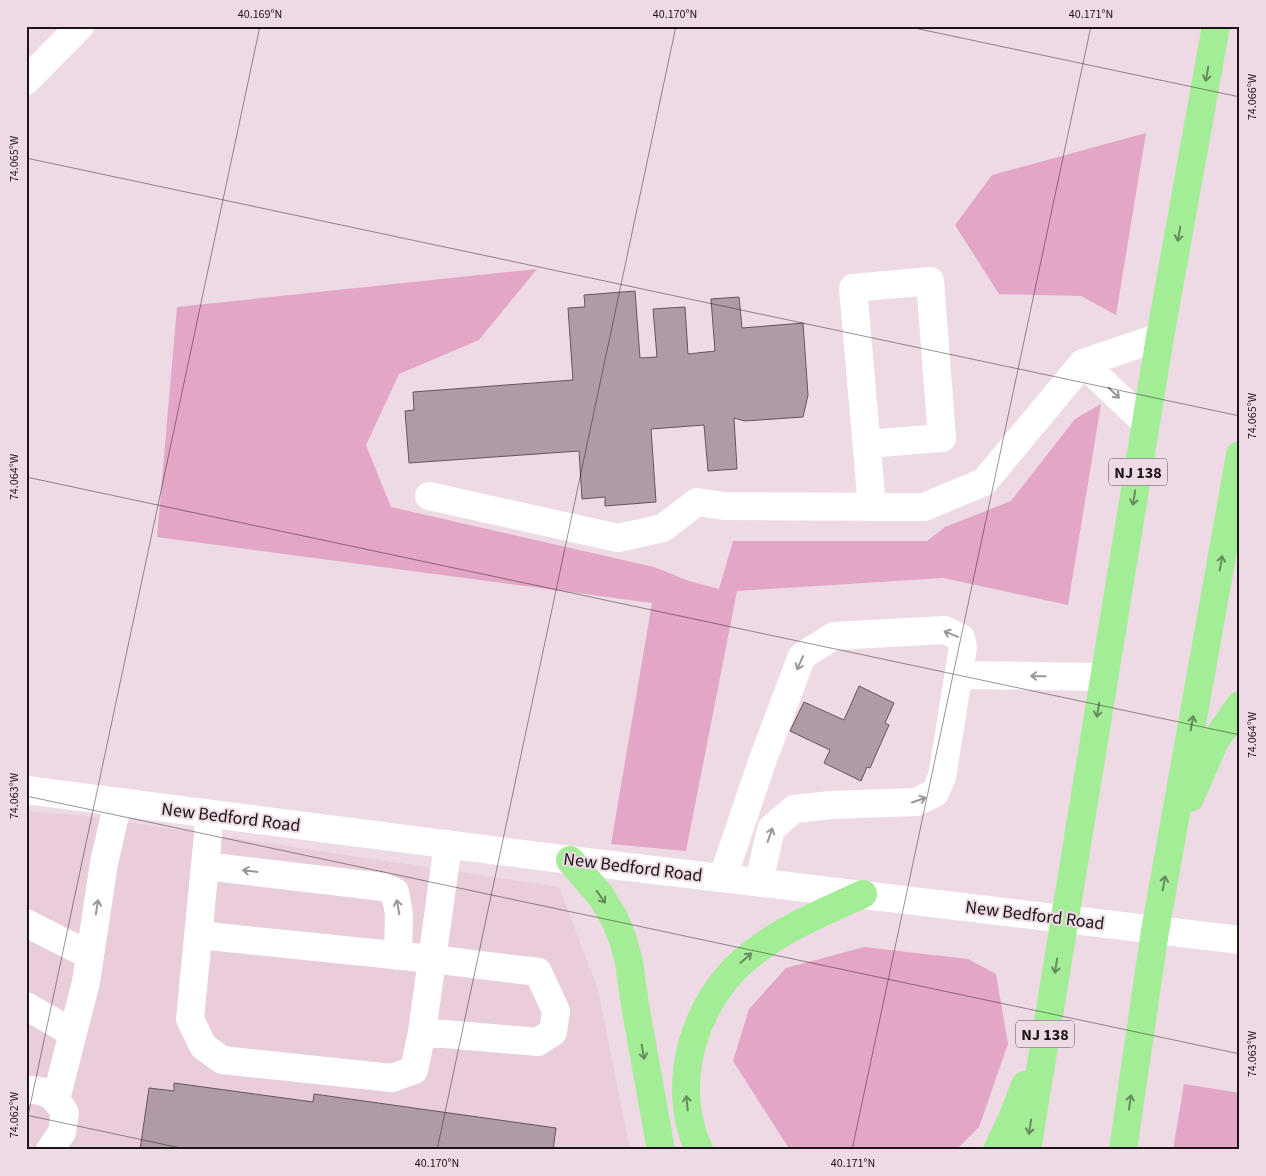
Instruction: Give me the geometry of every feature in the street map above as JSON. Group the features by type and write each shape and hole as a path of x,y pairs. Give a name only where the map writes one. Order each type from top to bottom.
{"highway":[{"name":"NJ 138","path":"1027,1150 1160,337 1216,26"},
{"path":"1122,1150 1155,931 1240,455"},
{"path":"1171,843 1216,740 1240,705"},
{"path":"570,860 601,896 614,918 622,938 629,962 636,1015 661,1150"},
{"path":"699,1150 688,1118 687,1071 691,1050 702,1018 712,1000 728,977 753,952 787,930 863,894"},
{"path":"997,1150 1011,1121 1045,1032"}],"street":[{"path":"26,81 80,26"},
{"path":"867,444 942,438 930,281 853,288 872,506"},
{"path":"428,496 618,538 663,528 697,502 724,506 924,507 984,482 1082,363 1160,337"},
{"path":"1082,363 1146,424"},
{"path":"723,877 762,762 802,656 834,636 945,630 961,638 963,647 942,777 935,793 916,802 831,805 794,809 771,829 758,882"},
{"path":"959,675 1104,677"},
{"name":"New Bedford Road","path":"26,790 570,860 1240,940"},
{"path":"56,1099 86,982 104,863 118,802"},
{"path":"210,814 190,1019 203,1046 222,1060 392,1078 414,1070 422,1032 448,844"},
{"path":"205,866 383,887 395,892 399,914 398,956"},
{"path":"26,923 89,955"},
{"path":"198,935 538,972 556,1011 553,1032 538,1042 422,1032"},
{"path":"26,1006 73,1033"},
{"path":"26,1090 38,1090 56,1099 65,1113 62,1132 50,1150"}],"shaded area":[{"path":"1146,133 1116,315 1081,296 999,294 955,225 992,175"},
{"path":"537,269 479,340 399,374 366,445 391,507 654,567 689,581 719,589 733,541 927,541 945,527 1011,501 1075,419 1101,404 1068,605 943,578 737,591 686,851 611,844 652,603 157,537 177,307"},
{"path":"26,811 87,816 559,887 598,989 630,1150 26,1150"},
{"path":"864,947 968,959 996,974 1008,1044 979,1127 956,1150 790,1150 733,1061 749,1009 786,968"},
{"path":"1184,1084 1240,1093 1240,1150 1173,1150"}],"building":[{"path":"635,291 640,358 657,357 653,309 685,307 688,354 715,351 711,299 739,297 742,328 803,323 808,395 803,417 745,421 734,418 737,469 708,471 704,425 651,429 656,502 605,506 605,497 582,499 579,451 409,463 405,411 414,410 413,392 573,380 568,308 585,307 584,295"},
{"path":"859,686 894,703 885,723 889,725 870,768 867,767 861,781 824,763 830,750 790,731 804,702 844,720"},
{"path":"174,1083 313,1102 314,1094 556,1128 553,1150 140,1150 149,1088 174,1091"}]}
